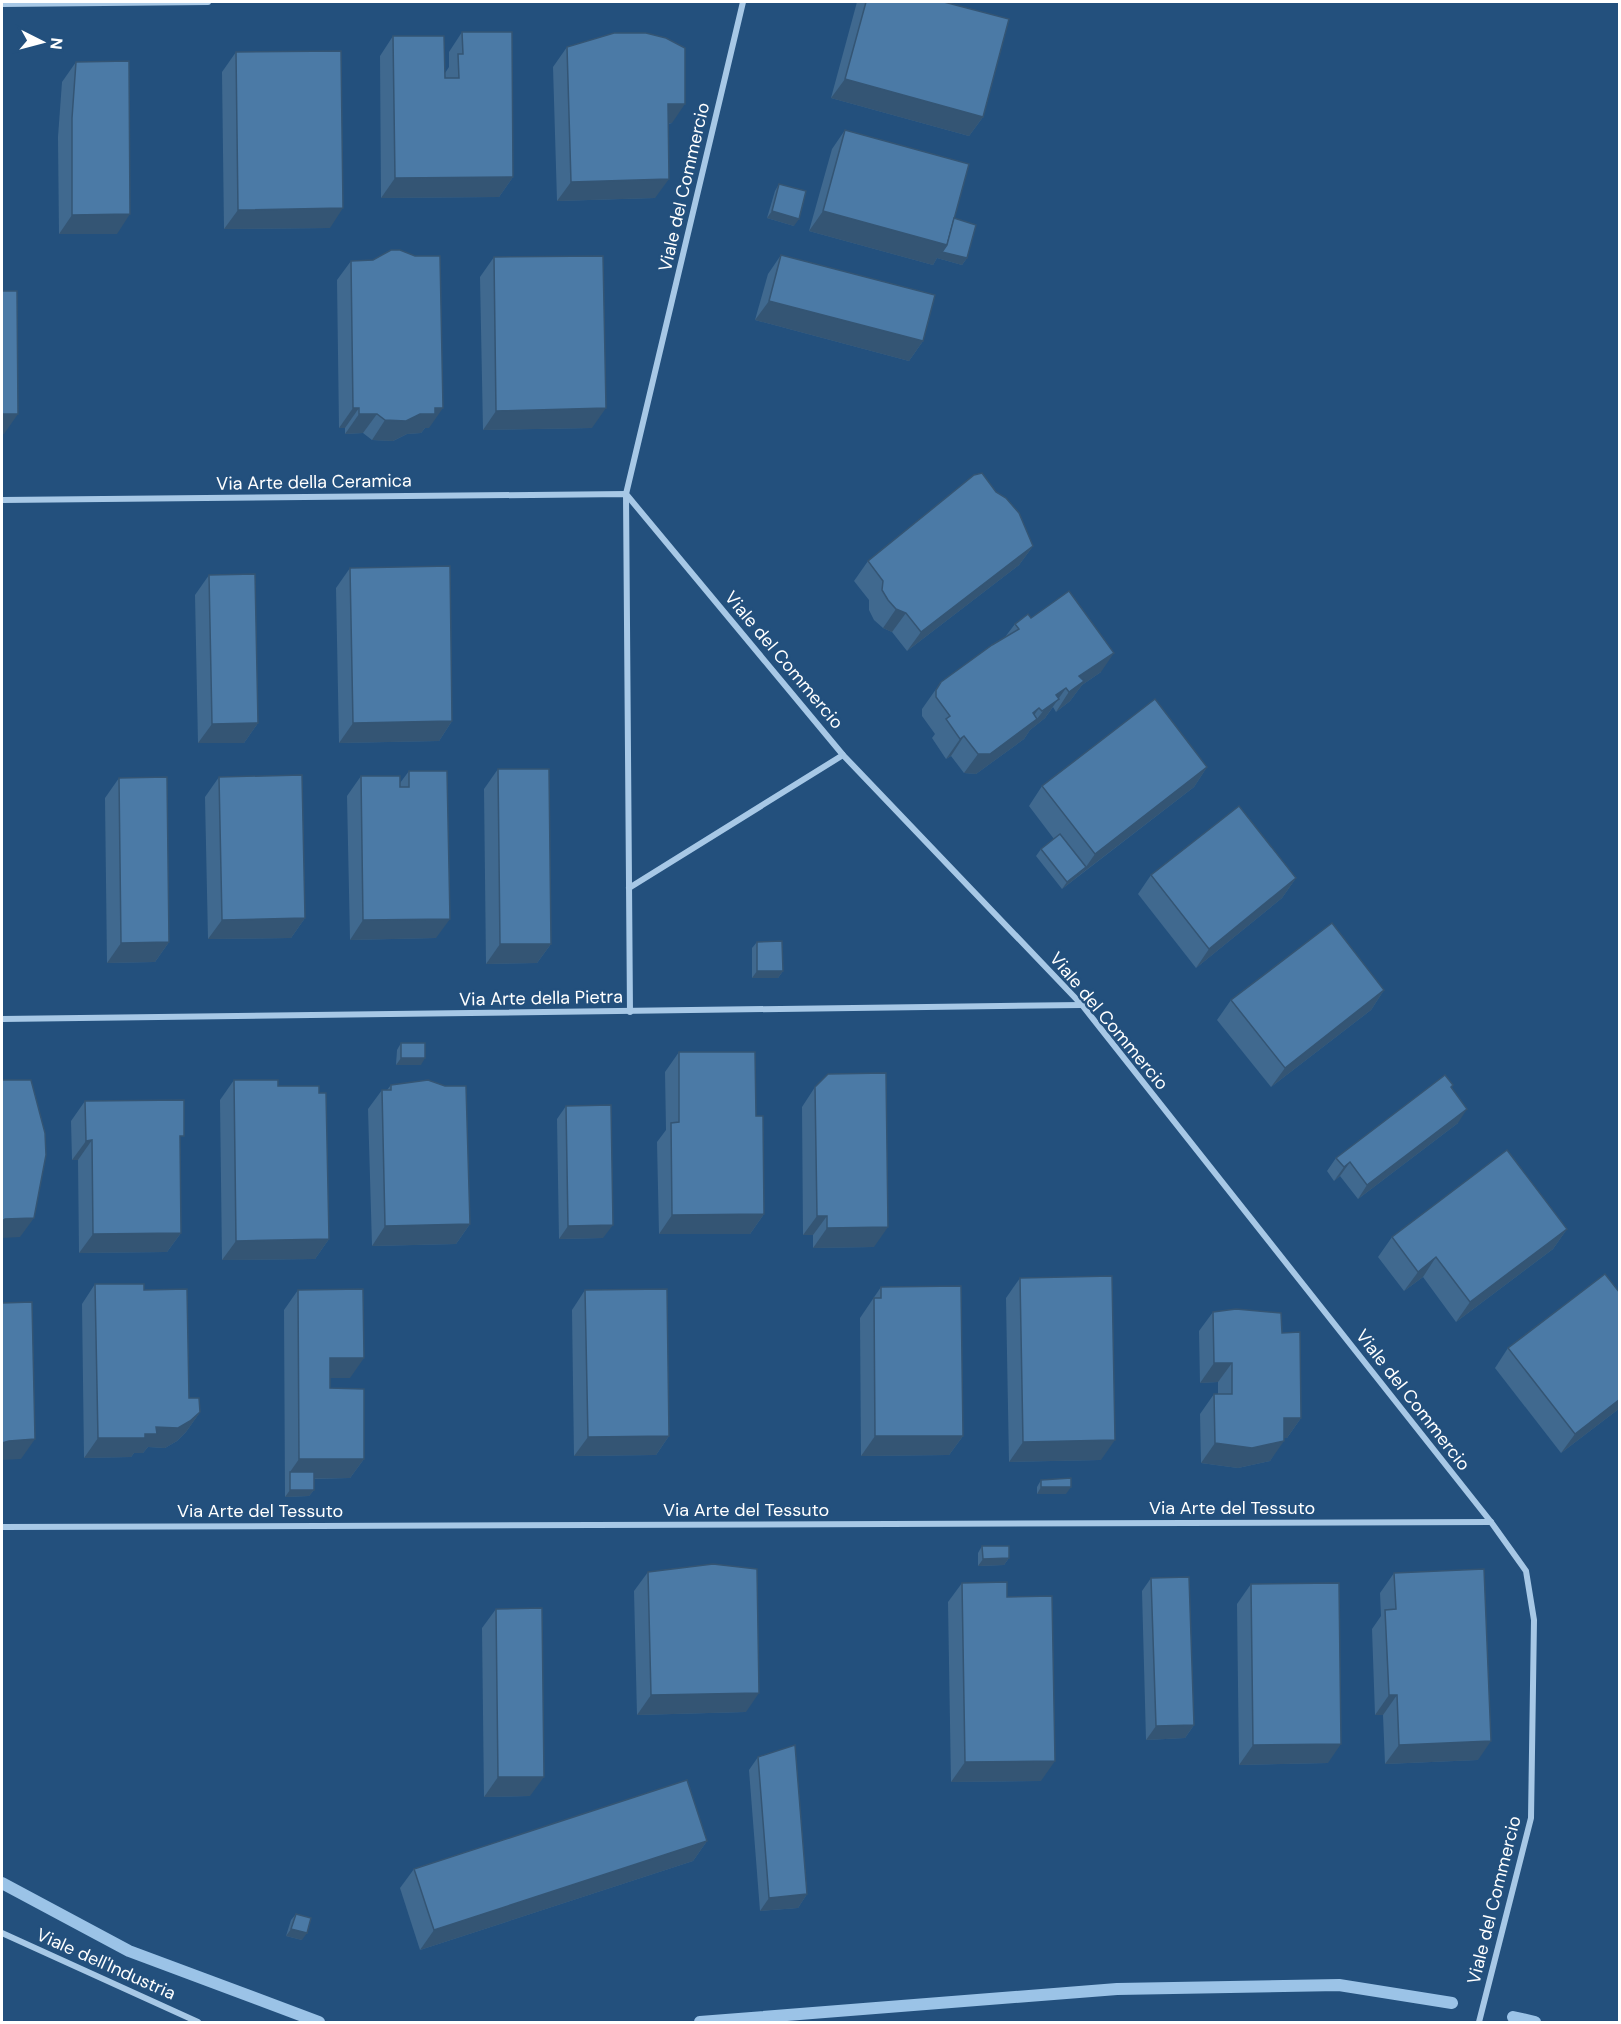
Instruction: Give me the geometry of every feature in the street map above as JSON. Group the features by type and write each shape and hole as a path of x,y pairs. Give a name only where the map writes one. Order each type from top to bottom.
{"street":[{"path":"2,4 208,2"},
{"name":"Viale del Commercio","path":"743,2 626,494 843,755 1082,1005 1491,1522 1526,1571 1534,1620 1531,1818 1479,2022"},
{"path":"626,494 630,1012"},
{"name":"Via Arte della Ceramica","path":"2,500 626,494"},
{"path":"629,888 843,755"},
{"name":"Via Arte della Pietra","path":"2,1019 1082,1005"},
{"name":"Via Arte del Tessuto","path":"2,1527 1491,1522"},
{"name":"Viale dell'Industria","path":"2,1933 198,2022"}],"building":[{"path":"866,2 944,2 1009,19 983,117 845,79"},
{"path":"462,32 512,32 513,177 395,178 393,36 444,36 445,78 459,78 458,54 463,54"},
{"path":"614,33 646,33 666,38 685,48 685,104 668,104 669,179 571,182 567,47"},
{"path":"341,51 343,208 238,210 236,52"},
{"path":"129,61 130,214 72,215 72,118 76,62"},
{"path":"845,130 969,164 947,245 823,211"},
{"path":"779,184 806,191 799,219 772,211"},
{"path":"954,218 976,225 967,258 942,252 947,245"},
{"path":"391,250 400,250 415,256 440,256 443,408 435,408 435,414 420,414 406,421 385,420 377,414 359,414 359,408 353,408 351,261 373,260"},
{"path":"781,255 935,295 923,341 769,301"},
{"path":"603,256 606,408 496,411 494,257"},
{"path":"2,291 17,291 18,414 2,414"},
{"path":"982,473 996,492 1006,498 1019,513 1033,546 921,632 906,613 896,609 888,600 882,590 883,581 868,561 974,475"},
{"path":"450,566 452,721 353,723 350,568"},
{"path":"255,574 258,723 212,724 209,575"},
{"path":"1069,591 1114,653 1079,676 1084,681 1069,692 1066,688 1056,695 1059,699 1042,711 1039,708 1033,713 1037,719 990,754 978,754 964,736 960,739 946,719 950,716 936,697 936,690 941,682 992,645 1019,629 1015,624 1028,614 1031,618"},
{"path":"1155,699 1207,767 1095,854 1042,786"},
{"path":"498,769 549,769 551,944 500,944"},
{"path":"409,771 447,771 450,919 363,920 361,776 400,776 400,787 409,787"},
{"path":"302,775 305,918 222,920 219,777"},
{"path":"167,777 169,942 121,943 119,778"},
{"path":"1239,806 1296,878 1209,949 1151,875"},
{"path":"1060,834 1086,867 1067,882 1041,849"},
{"path":"1332,923 1384,990 1285,1068 1231,1000"},
{"path":"782,941 783,971 757,971 757,942"},
{"path":"401,1043 425,1043 425,1058 401,1058"},
{"path":"679,1052 755,1052 756,1116 763,1116 764,1214 672,1215 671,1123 679,1122"},
{"path":"886,1073 888,1227 827,1228 827,1216 817,1216 815,1087 828,1074"},
{"path":"1445,1075 1467,1109 1367,1185 1350,1162 1344,1167 1336,1158"},
{"path":"2,1080 31,1080 45,1133 46,1155 34,1218 2,1221"},
{"path":"234,1080 278,1080 278,1086 319,1086 319,1093 326,1093 329,1239 236,1241"},
{"path":"428,1080 445,1086 466,1086 470,1224 385,1226 382,1090 391,1090 391,1085"},
{"path":"184,1100 184,1136 180,1136 181,1233 93,1234 92,1140 86,1141 85,1101"},
{"path":"611,1105 613,1225 568,1226 566,1106"},
{"path":"1507,1150 1567,1229 1470,1302 1436,1257 1418,1272 1392,1237"},
{"path":"1605,1274 1620,1293 1620,1399 1575,1434 1508,1348"},
{"path":"1112,1276 1115,1440 1023,1442 1020,1278"},
{"path":"95,1284 144,1284 144,1290 187,1289 189,1398 199,1398 200,1412 190,1421 178,1428 156,1427 157,1434 145,1434 145,1438 98,1438"},
{"path":"961,1286 963,1436 875,1436 874,1298 881,1298 881,1287"},
{"path":"363,1289 364,1358 330,1358 330,1388 364,1389 364,1459 299,1459 298,1290"},
{"path":"667,1289 669,1436 588,1437 585,1290"},
{"path":"32,1302 35,1439 2,1443 2,1303"},
{"path":"1236,1309 1281,1313 1282,1333 1300,1332 1301,1418 1284,1418 1284,1441 1252,1448 1215,1443 1214,1394 1232,1394 1232,1363 1214,1363 1213,1312"},
{"path":"290,1472 314,1472 314,1490 290,1490"},
{"path":"1071,1478 1071,1487 1041,1487 1041,1480"},
{"path":"982,1546 1009,1546 1009,1558 983,1559"},
{"path":"713,1564 757,1569 759,1693 651,1695 648,1572"},
{"path":"1484,1569 1491,1741 1399,1745 1397,1695 1389,1695 1385,1610 1396,1609 1394,1573"},
{"path":"1189,1577 1194,1725 1156,1726 1151,1578"},
{"path":"1007,1582 1007,1597 1052,1596 1055,1761 965,1762 962,1583"},
{"path":"1339,1583 1341,1744 1253,1745 1251,1584"},
{"path":"542,1608 544,1777 498,1777 496,1609"},
{"path":"795,1745 807,1894 769,1898 758,1757"},
{"path":"687,1780 707,1841 434,1930 414,1869"},
{"path":"296,1914 311,1918 307,1933 291,1929"}],"waterway":[{"path":"2,1883 129,1951 319,2022"},
{"path":"700,2022 1117,1989 1339,1985 1452,2003"},
{"path":"1513,2017 1535,2022"}]}
